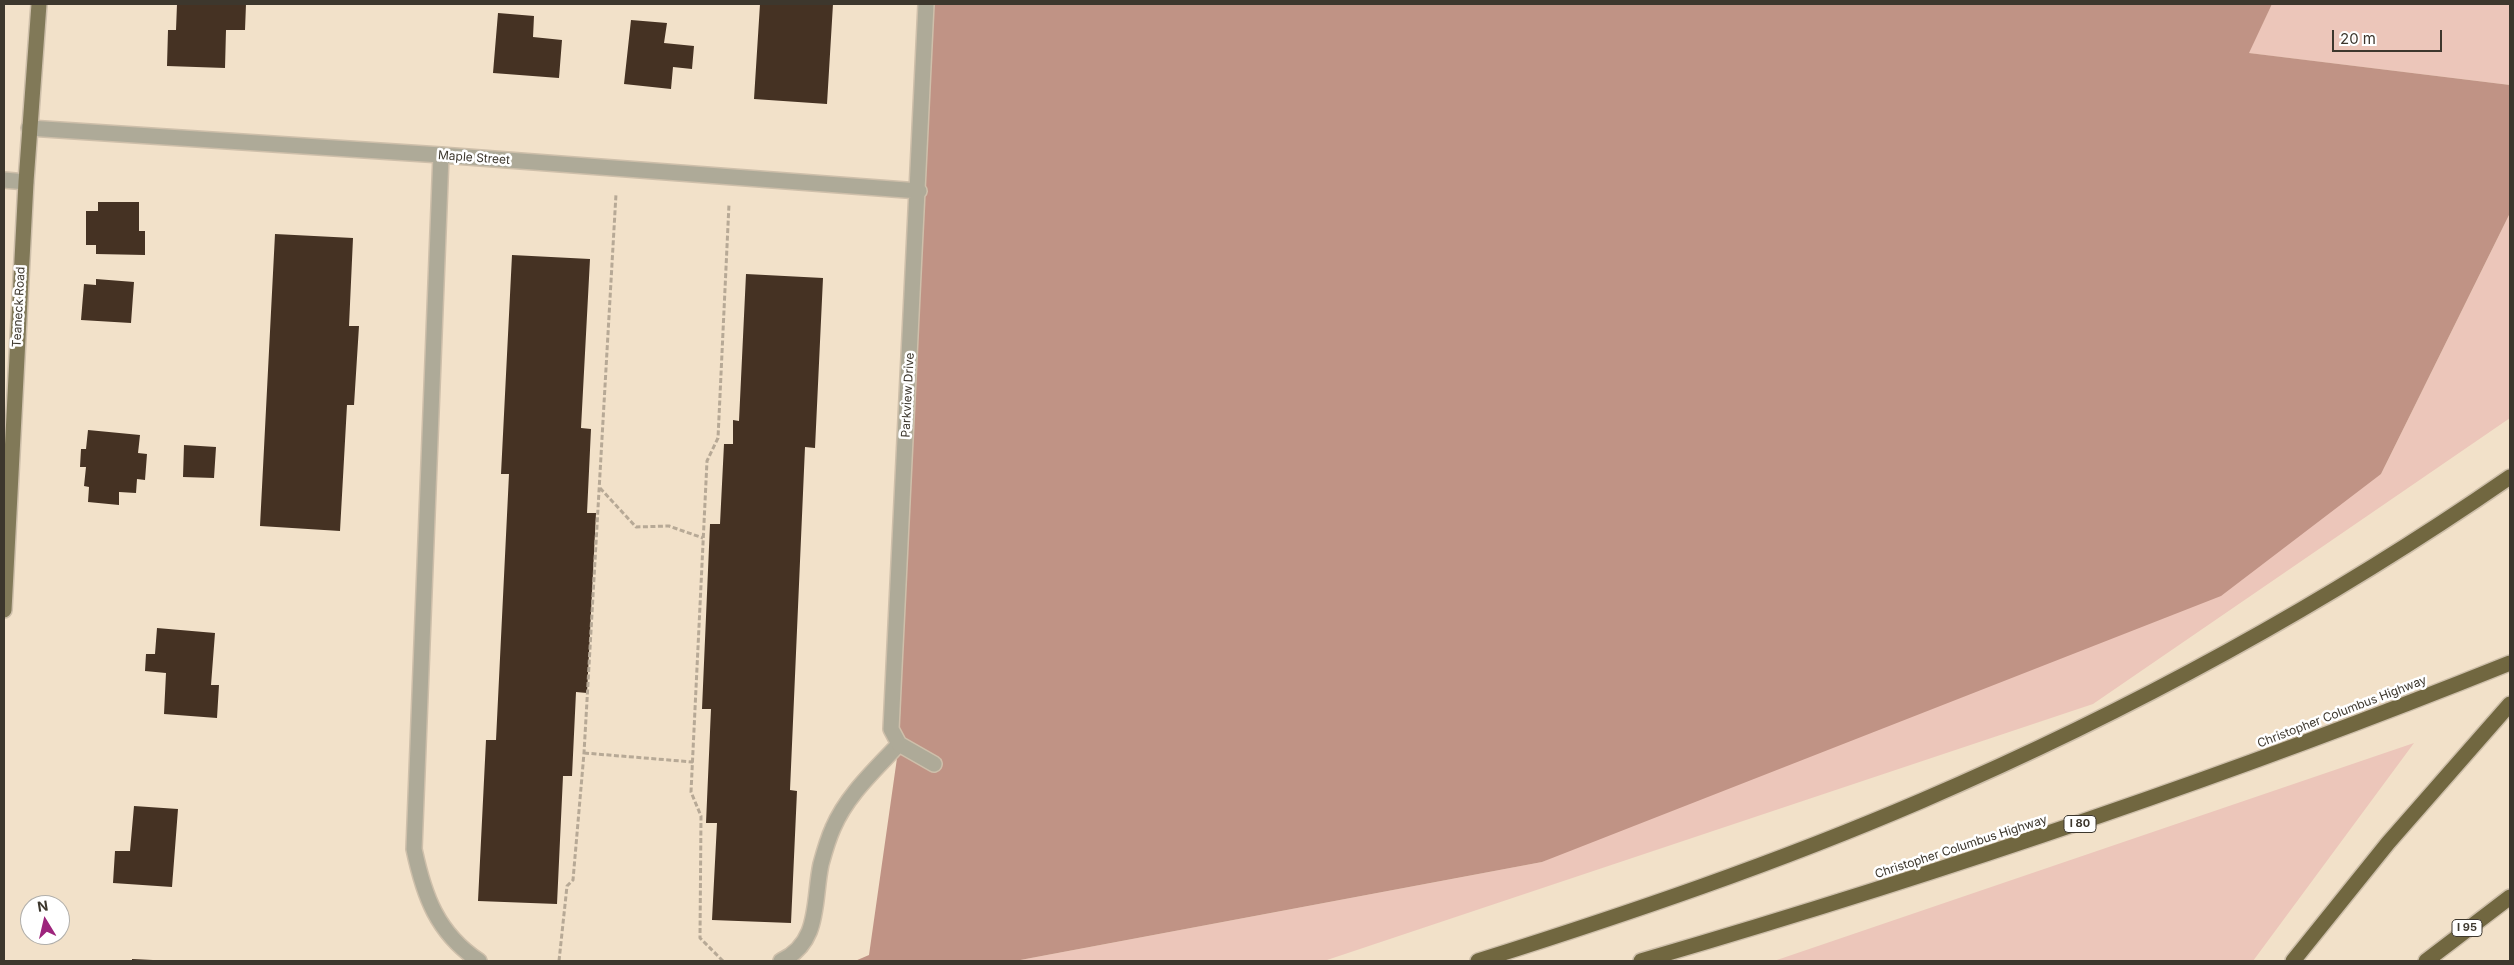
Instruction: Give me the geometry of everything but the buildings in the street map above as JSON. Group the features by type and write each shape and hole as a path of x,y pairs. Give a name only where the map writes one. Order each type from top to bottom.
{"highway":[{"path":"1478,961 1605,920 1745,870 1863,825 1984,773 2105,715 2255,635 2362,573 2510,477"},
{"name":"Christopher Columbus Highway","path":"1641,961 1827,907 2051,834 2279,753 2510,663"},
{"path":"2292,961 2388,843 2510,704"},
{"name":"I 95","path":"2426,961 2510,897"}],"main road":[{"name":"Teaneck Road","path":"4,607 29,128 39,4"}],"street":[{"name":"Parkview Drive","path":"899,744 891,729 926,4"},
{"name":"Maple Street","path":"29,128 441,155 918,191"},
{"path":"441,155 414,849 422,886 438,921 464,952 479,961"},
{"path":"4,180 26,182"},
{"path":"781,961 792,956 808,938 816,914 821,864 834,827 854,794 899,744 934,764"}],"path":[{"path":"559,961 567,886 573,880 584,753 617,168"},
{"path":"723,961 700,938 701,816 692,792 707,461 718,438 730,177"},
{"path":"599,488 636,527 668,526 703,538"},
{"path":"584,753 693,762"}],"shaded area":[{"path":"926,4 2272,4 2249,53 2510,85 2510,213 2381,474 2221,596 1542,862 1015,961 855,961 869,955 899,744"},
{"path":"2272,4 2510,4 2510,85 2248,53"},
{"path":"2510,213 2510,418 2093,704 1324,961 1015,961 1542,862 2381,474"},
{"path":"2414,743 2253,961 1774,961"}]}
